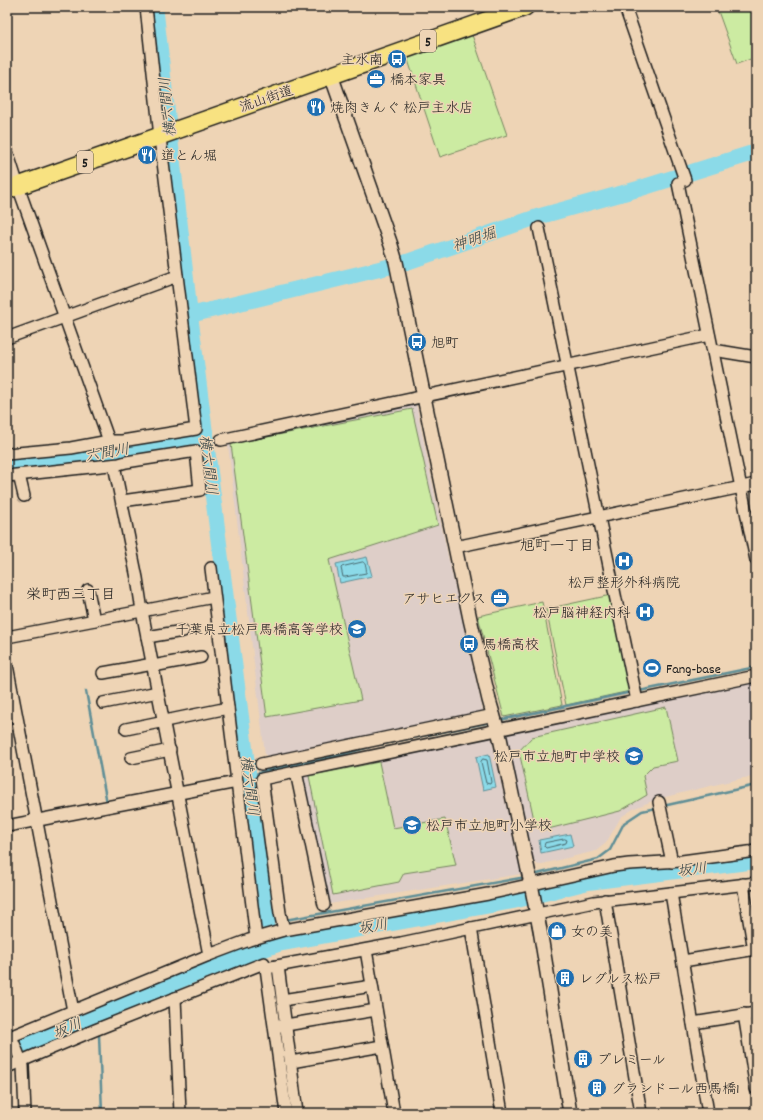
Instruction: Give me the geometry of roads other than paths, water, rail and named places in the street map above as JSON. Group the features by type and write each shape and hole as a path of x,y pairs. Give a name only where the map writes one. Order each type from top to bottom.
{"main road":[{"name":"流山街道","path":"12,188 526,7"}],"street":[{"path":"7,454 71,448 109,441 122,441 196,429 146,7"},
{"path":"624,7 682,168 682,181 709,335 756,560"},
{"path":"331,75 391,245 397,267 476,646 498,730 531,885 570,1113"},
{"path":"7,151 12,188 64,317 109,441"},
{"path":"539,228 637,700"},
{"path":"7,338 177,276"},
{"path":"221,440 709,335"},
{"path":"712,350 756,357"},
{"path":"7,476 114,465 196,451 200,490 122,501"},
{"path":"114,465 209,955"},
{"path":"20,475 24,496"},
{"path":"455,548 756,484"},
{"path":"211,568 258,938"},
{"path":"88,590 94,620"},
{"path":"7,637 214,597"},
{"path":"148,637 183,631"},
{"path":"103,673 201,657"},
{"path":"7,665 74,1011"},
{"path":"280,931 282,916 280,912 262,779 756,676"},
{"path":"103,703 158,692"},
{"path":"126,729 228,708"},
{"path":"261,764 494,715"},
{"path":"351,745 353,759"},
{"path":"131,758 170,750"},
{"path":"296,772 324,906"},
{"path":"7,826 237,782"},
{"path":"659,802 672,862"},
{"path":"25,1113 21,1059 10,1038 209,955 280,931 488,894 622,865 672,862 756,851"},
{"path":"7,1067 21,1059 264,963 271,967 366,950 471,928 536,910 605,900 756,883"},
{"path":"682,961 755,950 743,884"},
{"path":"671,893 708,1113"},
{"path":"605,900 642,1113"},
{"path":"471,928 502,1113"},
{"path":"366,950 394,1113"},
{"path":"271,967 282,1000 298,1113"},
{"path":"271,967 274,1027 286,1113"},
{"path":"282,1000 372,986"},
{"path":"175,998 180,1113"},
{"path":"274,1027 376,1010"},
{"path":"693,1023 756,1012"},
{"path":"744,1014 756,1089"},
{"path":"291,1062 382,1046"}],"water":[{"path":"367,557 372,576 340,583 336,564"},
{"path":"489,754 496,787 483,790 476,757"},
{"path":"570,834 573,846 541,853 539,840"}],"waterway":[{"name":"横六間川","path":"156,7 190,315 267,922"},
{"name":"神明堀","path":"190,315 404,263 537,217 638,189 756,152"},
{"name":"六間川","path":"7,463 79,457 206,434"},
{"path":"639,691 756,667"},
{"path":"86,691 107,803"},
{"path":"500,720 632,692"},
{"path":"378,745 491,722"},
{"path":"249,776 268,770 320,760 370,747"},
{"path":"663,806 756,785"},
{"path":"533,875 598,859 610,850 624,823 642,811 656,808"},
{"name":"坂川","path":"7,1053 190,976 278,944 513,901 588,882 756,861"},
{"path":"285,920 526,877"},
{"path":"267,922 280,920"},
{"path":"99,1035 102,1113"}],"place":[{"name":"主水南","path":"397,59"},
{"name":"橋本家具","path":"376,79"},
{"name":"焼肉きんぐ 松戸主水店","path":"316,107"},
{"name":"道とん堀","path":"147,155"},
{"name":"旭町","path":"417,342"},
{"name":"松戸整形外科病院","path":"624,561"},
{"name":"アサヒエクス","path":"500,598"},
{"name":"松戸脳神経内科","path":"645,612"},
{"name":"千葉県立松戸馬橋高等学校","path":"357,629"},
{"name":"馬橋高校","path":"469,644"},
{"name":"Fang-base","path":"652,668"},
{"name":"松戸市立旭町中学校","path":"634,756"},
{"name":"松戸市立旭町小学校","path":"412,825"},
{"name":"女の美","path":"557,931"},
{"name":"レグルス松戸","path":"565,978"},
{"name":"プレミール","path":"583,1059"},
{"name":"グランドール西馬橋1","path":"597,1088"}],"district":[{"name":"旭町一丁目","path":"557,545"},
{"name":"栄町西三丁目","path":"71,594"}]}
